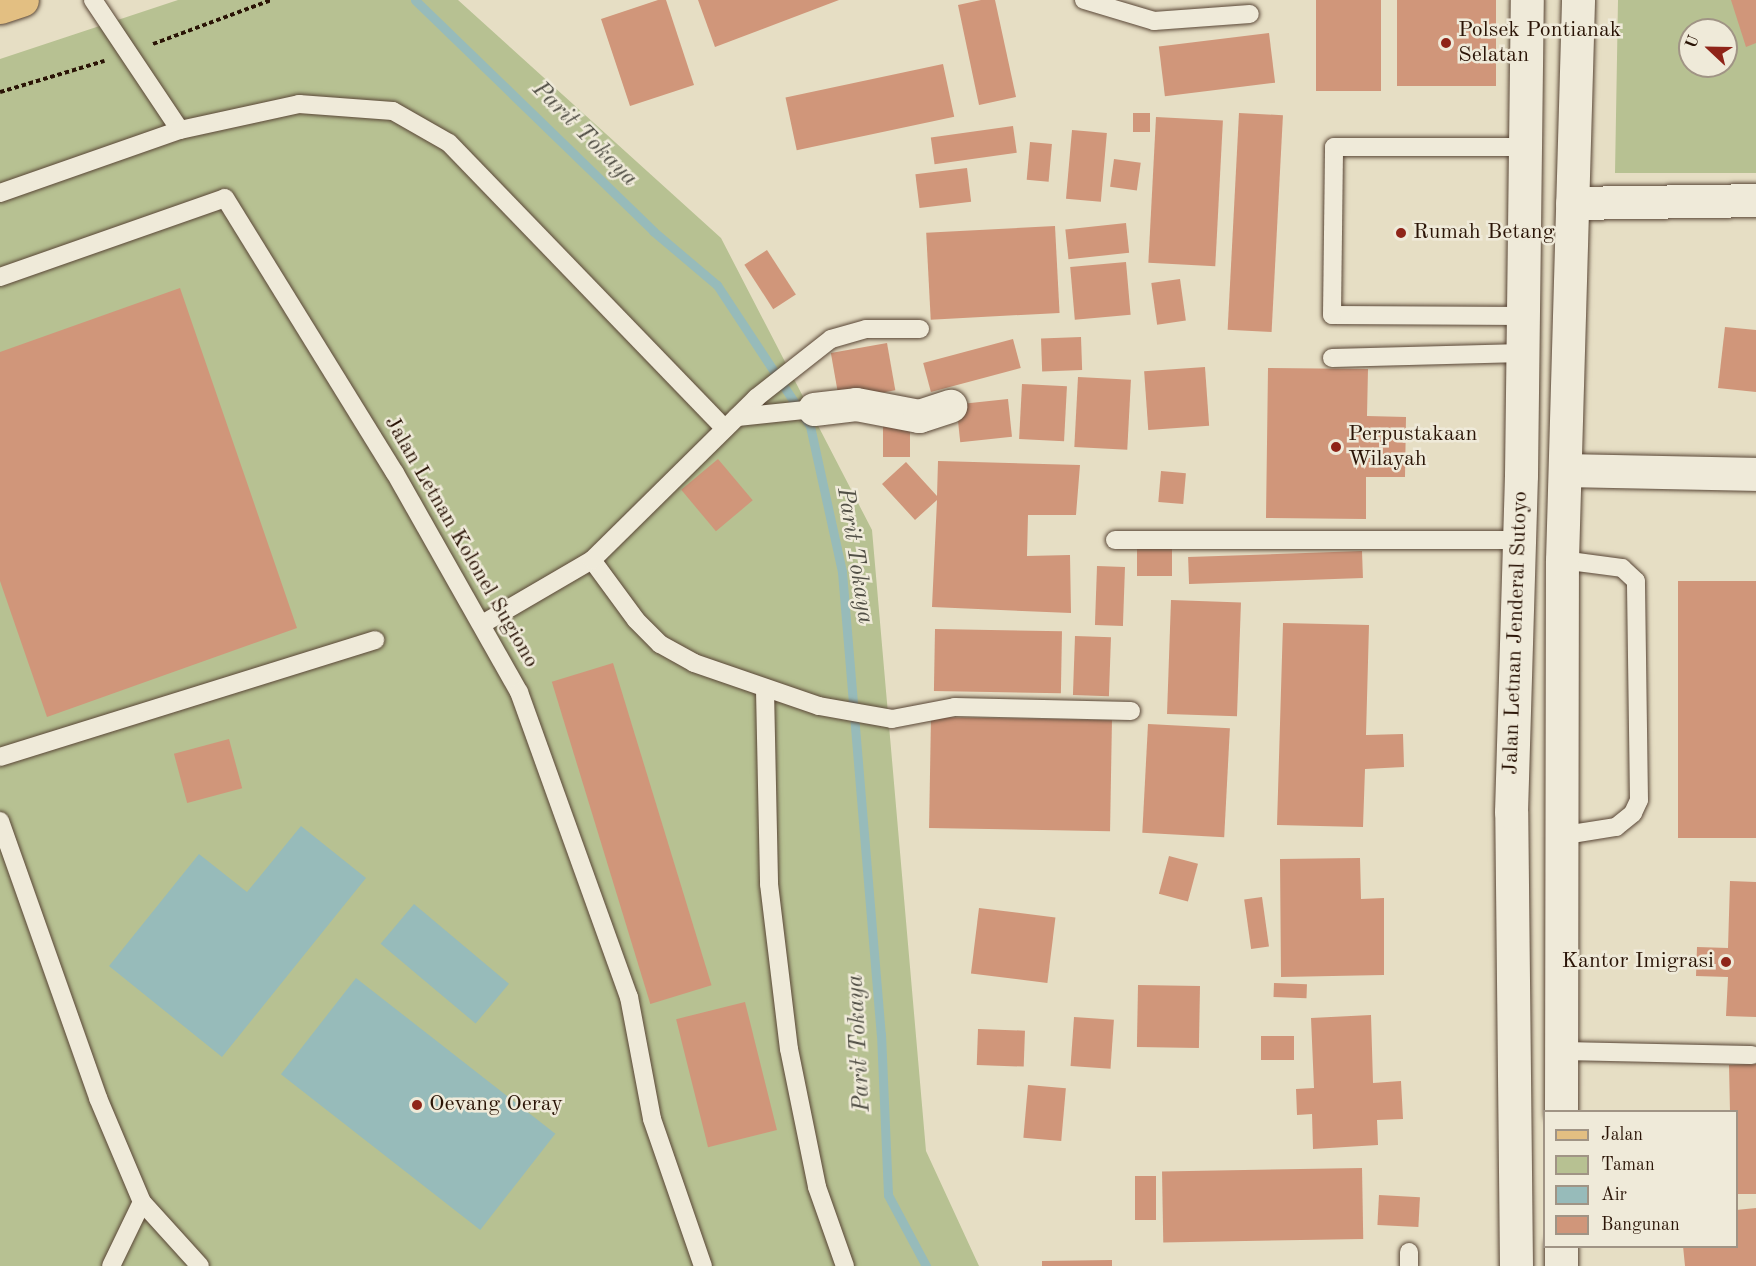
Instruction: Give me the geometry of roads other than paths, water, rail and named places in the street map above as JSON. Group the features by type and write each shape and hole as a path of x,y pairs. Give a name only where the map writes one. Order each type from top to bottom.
{"main road":[{"path":"0,7 22,0"}],"street":[{"name":"Jalan Letnan Jenderal Sutoyo","path":"1516,1266 1511,893 1517,540 1524,316 1527,0"},
{"name":"Jalan Letnan Jenderal Sutoyo","path":"1561,1110 1559,836 1562,560 1568,470 1578,0"},
{"path":"1572,203 1756,200"},
{"path":"814,409 856,404 919,416 950,406"},
{"path":"1568,470 1756,474"},
{"path":"1561,1248 1561,1266"}],"lane":[{"path":"93,0 180,130"},
{"path":"1084,0 1154,21 1250,15"},
{"path":"0,194 180,130 299,104 393,111 449,143 731,423"},
{"path":"1524,316 1332,315 1332,304 1334,147 1525,147"},
{"name":"Jalan Letnan Kolonel Sugiono","path":"0,276 225,198 484,623 519,692 629,997 652,1119 703,1266"},
{"path":"484,623 592,560 756,398 818,349 848,332 920,329"},
{"path":"1332,358 1523,353"},
{"path":"731,423 769,413 814,409"},
{"path":"1115,540 1517,540"},
{"path":"592,560 636,620 660,644 694,663 765,690 819,706 885,718 955,707 1131,711"},
{"path":"1559,836 1616,827 1627,820 1639,800 1636,580 1622,568 1562,560"},
{"path":"0,757 375,640"},
{"path":"765,690 769,884 789,1049 817,1187 845,1266"},
{"path":"0,821 99,1098 142,1202 200,1266"},
{"path":"1561,1051 1752,1055"},
{"path":"111,1266 142,1202"}],"water":[{"path":"301,826 366,878 222,1057 109,966 199,854 247,892"},
{"path":"414,904 509,984 476,1024 381,944"},
{"name":"Oevang Oeray","path":"356,978 555,1134 480,1230 281,1074"}],"waterway":[{"name":"Parit Tokaya","path":"415,0 653,231 717,285 810,426 842,572 881,1034 888,1195 926,1266"}],"place":[{"name":"Polsek Pontianak Selatan","path":"1446,43"},
{"name":"Rumah Betang","path":"1401,233"},
{"name":"Perpustakaan Wilayah","path":"1336,447"},
{"name":"Kantor Imigrasi","path":"1726,962"},
{"name":"Oevang Oeray","path":"417,1105"}]}
